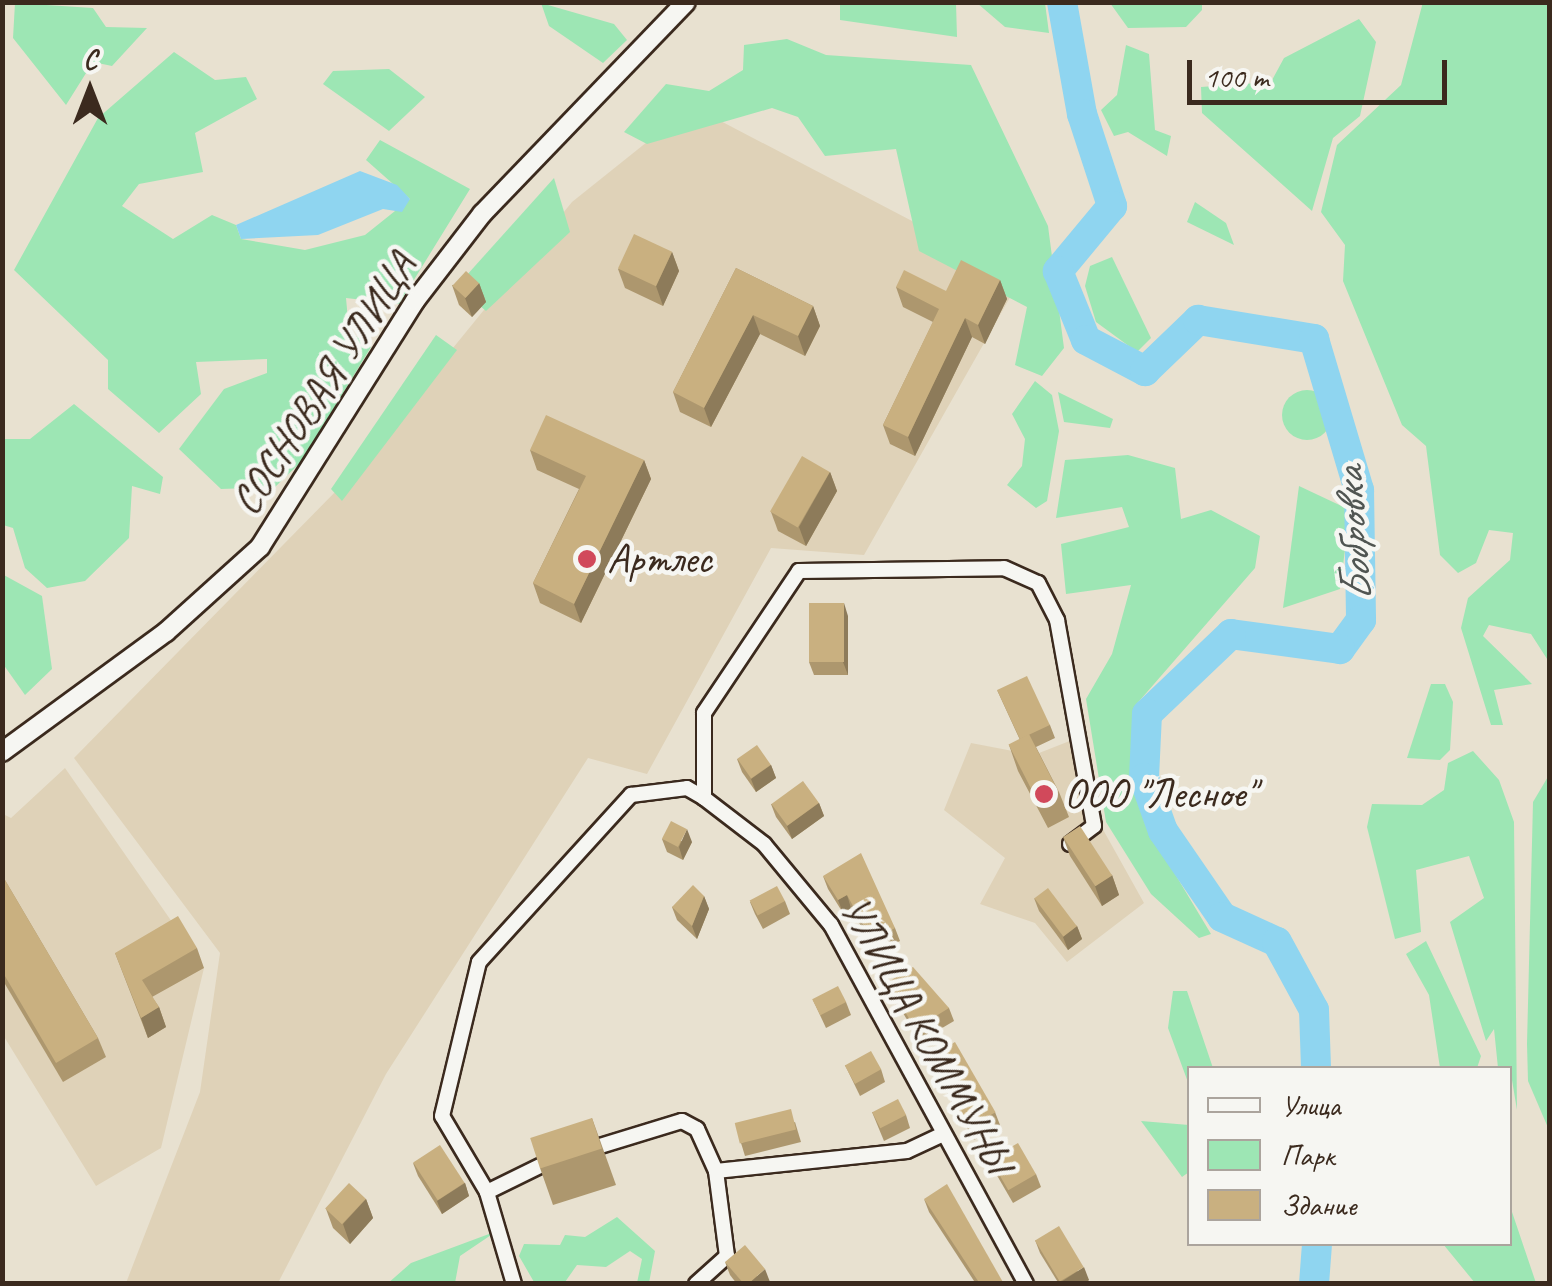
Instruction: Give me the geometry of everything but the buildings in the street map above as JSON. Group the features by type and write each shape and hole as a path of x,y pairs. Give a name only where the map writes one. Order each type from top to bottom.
{"street":[{"name":"СОСНОВАЯ УЛИЦА","path":"2,752 166,632 260,547 415,301 482,214 686,2"},
{"path":"704,798 704,713 799,570 1004,568 1038,583 1057,620 1094,826 1068,846"},
{"path":"514,1284 487,1192 442,1116 479,962 632,795 687,788 704,798"},
{"name":"УЛИЦА КОММУНЫ","path":"704,798 764,844 831,925 1026,1284"},
{"path":"487,1192 524,1169 682,1121 696,1129 716,1171 727,1256 696,1284"},
{"path":"716,1171 907,1151 942,1134"}],"shaded area":[{"name":"Артлес","path":"692,106 1021,278 864,555 771,548 647,774 588,758 386,1074 278,1283 126,1283 200,1092 220,953 74,758 338,489 572,202"},
{"name":"ООО \"Лесное\"","path":"1085,735 1101,826 1144,903 1067,962 1035,923 980,904 1005,858 944,810 971,743 1034,755"},
{"path":"65,768 204,968 161,1148 96,1186 3,1035 3,814 11,818"}],"green space":[{"path":"1423,2 1549,3 1549,662 1531,634 1489,625 1483,636 1532,684 1494,690 1503,725 1491,725 1461,628 1468,598 1510,560 1513,533 1489,530 1476,563 1458,573 1440,555 1426,446 1402,425 1343,281 1345,245 1321,212 1337,145 1401,85"},
{"path":"15,3 93,8 106,27 147,28 112,66 93,62 66,105 13,38"},
{"path":"541,3 614,24 627,40 603,63 549,26"},
{"path":"840,3 956,3 957,37 840,20"},
{"path":"977,3 1045,3 1049,33 1005,27"},
{"path":"1110,3 1202,3 1202,10 1186,27 1128,28"},
{"path":"1359,19 1376,42 1360,116 1333,138 1312,211 1202,113 1201,87 1271,82 1284,58"},
{"path":"787,39 826,55 971,65 1048,226 1064,348 1042,376 1015,365 1027,307 919,251 896,149 825,156 798,117 772,108 647,144 624,132 666,84 709,91 743,70 744,45"},
{"path":"1126,45 1149,54 1155,130 1171,136 1167,156 1128,132 1114,136 1101,110 1117,95"},
{"path":"174,52 215,80 246,77 257,99 195,133 203,172 139,184 122,206 173,239 212,215 236,225 241,239 305,250 365,235 410,199 366,160 380,140 470,189 399,304 346,298 349,331 371,347 301,462 275,487 221,489 179,449 224,389 267,373 267,359 196,362 201,394 159,433 108,389 108,360 14,270 98,118"},
{"path":"389,69 425,97 389,131 323,84 333,71"},
{"path":"554,178 570,232 486,311 457,286"},
{"path":"1195,202 1226,223 1234,245 1187,222"},
{"path":"1112,257 1151,338 1137,352 1096,322 1085,286 1090,266"},
{"path":"436,335 457,350 342,501 331,489"},
{"path":"1035,381 1052,395 1059,431 1047,501 1036,508 1007,485 1022,466 1025,439 1012,414"},
{"path":"1307,390 1325,397 1332,415 1325,433 1307,440 1289,433 1282,415 1289,397"},
{"path":"1058,392 1113,419 1110,428 1064,422"},
{"path":"74,404 163,477 160,494 132,486 129,538 85,581 47,588 25,568 13,528 3,525 3,439 30,439"},
{"path":"1128,455 1175,468 1181,519 1211,510 1260,536 1255,568 1134,707 1145,824 1211,934 1199,938 1151,894 1106,822 1086,699 1112,654 1131,585 1066,594 1061,544 1129,527 1122,507 1056,518 1065,460"},
{"path":"1299,486 1350,510 1340,589 1283,608"},
{"path":"2,574 42,596 52,669 25,695 3,664"},
{"path":"1431,684 1445,684 1453,702 1450,750 1440,760 1407,758"},
{"path":"1473,751 1499,780 1514,822 1517,1110 1512,1066 1498,1066 1494,1029 1486,1041 1450,922 1484,898 1469,856 1416,870 1421,932 1395,939 1367,827 1372,804 1422,805 1444,790 1448,763"},
{"path":"1549,775 1549,1130 1528,1081 1527,1044 1533,802"},
{"path":"1426,941 1481,1056 1478,1066 1440,1066 1429,995 1406,954"},
{"path":"1173,991 1187,991 1212,1066 1187,1066 1187,1080 1168,1028"},
{"path":"1141,1121 1187,1125 1187,1173 1182,1177"},
{"path":"1512,1212 1536,1283 1475,1283 1445,1246 1512,1246"},
{"path":"617,1217 655,1251 649,1283 637,1283 642,1259 630,1251 606,1267 577,1265 565,1282 534,1282 519,1256 524,1244 560,1245 565,1235 585,1237"},
{"path":"497,1231 460,1256 455,1283 387,1284 411,1263"}],"water":[{"path":"360,171 397,185 410,199 402,212 383,209 318,235 241,239 236,225"}],"waterway":[{"name":"Бобровка","path":"1062,2 1082,114 1112,206 1058,271 1086,340 1145,371 1198,320 1314,339 1359,490 1361,620 1340,649 1231,634 1147,714 1144,778 1163,831 1222,917 1277,942 1314,1010 1316,1066"},
{"name":"Бобровка","path":"1314,1284 1317,1246"}],"place":[{"name":"Артлес","path":"587,559"},
{"name":"ООО \"Лесное\"","path":"1044,794"}]}
